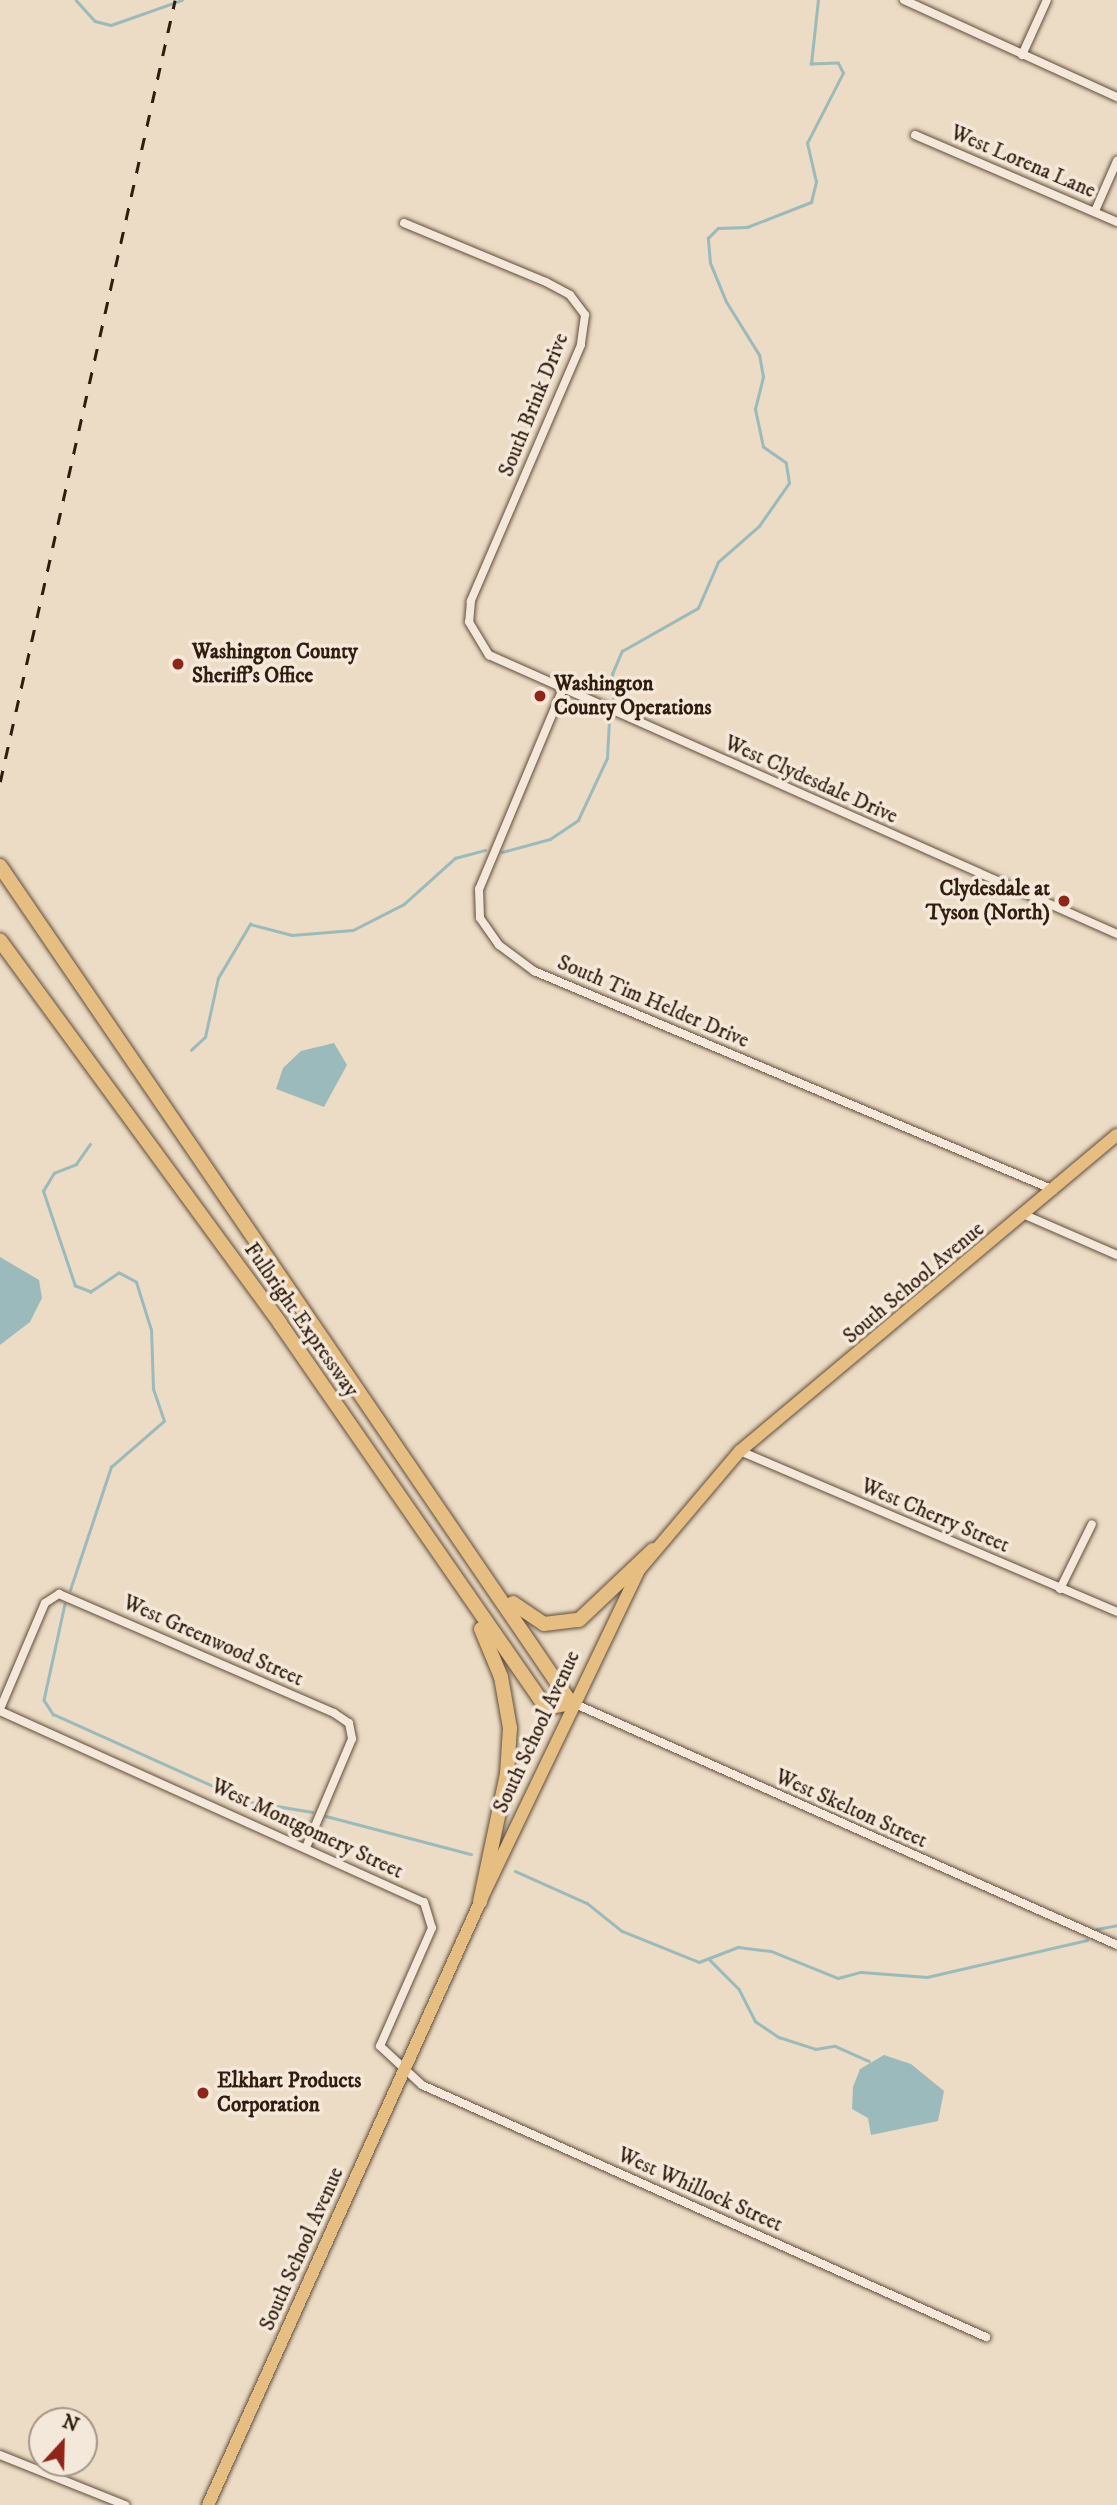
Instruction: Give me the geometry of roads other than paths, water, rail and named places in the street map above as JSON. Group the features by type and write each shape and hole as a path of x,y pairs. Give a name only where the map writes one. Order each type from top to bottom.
{"highway":[{"name":"Fulbright Expressway","path":"4,871 439,1503"},
{"name":"Fulbright Expressway","path":"0,941 280,1324 460,1588 540,1699 551,1707 571,1703"},
{"path":"439,1503 516,1607 544,1624 587,1615 653,1550"},
{"path":"439,1503 571,1703"},
{"path":"460,1588 493,1654 510,1728 508,1774 480,1902"}],"main road":[{"name":"South School Avenue","path":"208,2505 571,1703 653,1550 740,1451 1025,1216 1117,1135"}],"street":[{"path":"1022,55 1047,0"},
{"path":"905,1 1117,97"},
{"name":"West Lorena Lane","path":"915,135 1117,222"},
{"path":"1095,211 1117,161"},
{"name":"South Brink Drive","path":"404,223 546,282 570,295 585,315 581,345 478,582 470,622"},
{"name":"West Clydesdale Drive","path":"470,622 489,655 562,691 1117,934"},
{"name":"South Tim Helder Drive","path":"562,691 479,889 480,918 499,945 534,971 1054,1190"},
{"path":"1025,1216 1117,1255"},
{"name":"West Cherry Street","path":"740,1451 1117,1612"},
{"path":"1060,1589 1092,1524"},
{"name":"West Greenwood Street","path":"0,1710 53,1595 334,1713 352,1730 307,1845"},
{"name":"West Skelton Street","path":"571,1703 1117,1945"},
{"name":"West Montgomery Street","path":"0,1710 307,1845 430,1909 432,1928 380,2046 403,2071"},
{"name":"West Whillock Street","path":"403,2071 422,2085 986,2337"},
{"path":"0,2455 125,2505"}],"water":[{"path":"334,1043 347,1065 324,1107 276,1089 283,1068 301,1051"},
{"path":"0,1257 39,1280 42,1298 30,1322 0,1345"},
{"path":"884,2055 911,2064 944,2091 938,2121 871,2135 868,2118 852,2109 853,2087 860,2069"}],"waterway":[{"path":"76,0 95,21 111,25 182,0"},
{"path":"613,698 612,674 622,651 698,608 718,562 759,526 789,483 786,463 763,447 755,409 763,377 759,355 726,302 710,263 708,238 718,228 747,227 811,202 816,182 807,143 843,73 838,63 811,64 818,0"},
{"path":"502,852 550,839 578,820 607,758 609,722"},
{"path":"191,1050 205,1037 218,978 250,924 292,935 353,930 404,904 455,858 485,850"},
{"path":"70,1590 111,1467 164,1421 153,1389 151,1330 136,1282 119,1273 91,1292 75,1286 43,1191 54,1173 76,1164 90,1144"},
{"path":"65,1604 44,1700 53,1714 247,1801 312,1812"},
{"path":"326,1816 471,1854"},
{"path":"515,1871 587,1903 622,1931 699,1962 738,1947 771,1951 838,1978 861,1972 927,1977 1087,1940"},
{"path":"1097,1929 1117,1925"},
{"path":"710,1960 739,1989 755,2021 779,2037 815,2049 835,2046 869,2061"}],"railway":[{"path":"0,782 175,0"}],"place":[{"name":"Washington County Sheriff's Office","path":"178,664"},
{"name":"Washington County Operations","path":"540,696"},
{"name":"Clydesdale at Tyson (North)","path":"1064,901"},
{"name":"Elkhart Products Corporation","path":"203,2093"}]}
